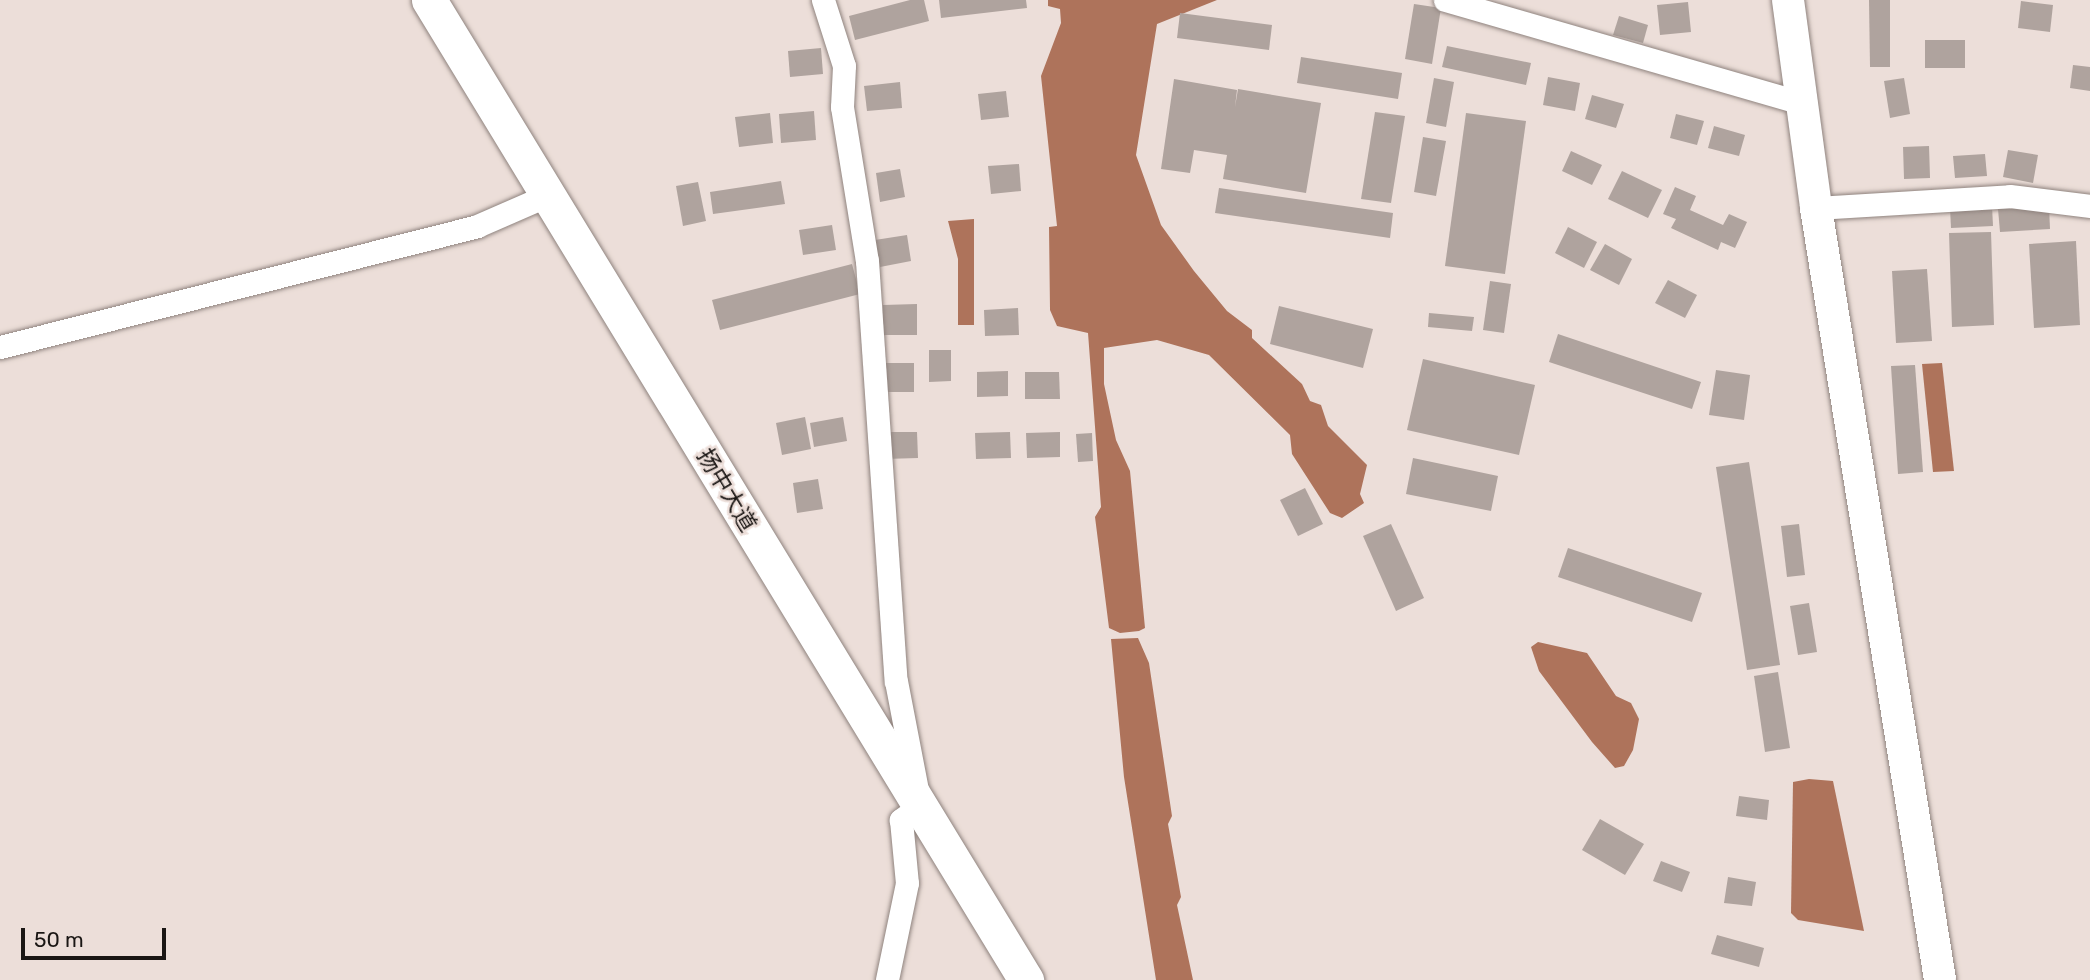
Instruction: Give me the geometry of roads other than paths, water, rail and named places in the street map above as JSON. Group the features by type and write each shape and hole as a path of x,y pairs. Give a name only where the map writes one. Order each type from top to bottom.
{"main road":[{"name":"扬中大道","path":"402,0 537,200 910,813 1026,980"},
{"name":"扬中大道","path":"429,0 537,200"},
{"path":"1788,0 1816,208 1940,980"},
{"name":"扬中大道","path":"910,813 998,980"}],"street":[{"path":"823,0 844,66 842,107 867,261 896,681 910,813 907,883 887,980"},
{"path":"1445,0 1802,103"},
{"path":"1816,208 2010,196 2090,206"},
{"path":"0,347 477,226 537,200"}]}
